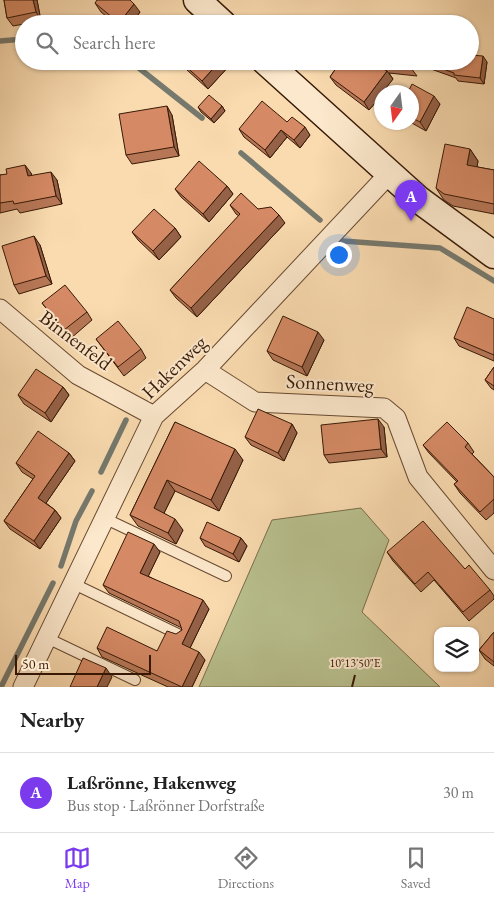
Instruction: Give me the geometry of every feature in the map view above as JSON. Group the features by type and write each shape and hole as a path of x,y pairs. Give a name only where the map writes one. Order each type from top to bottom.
{"street":[{"path":"197,0 213,15"},
{"path":"275,70 418,199 494,255"},
{"name":"Hakenweg","path":"23,687 154,416 205,370 389,174"},
{"name":"Binnenfeld","path":"0,309 78,375 154,416"},
{"name":"Sonnenweg","path":"205,370 255,402 384,408 396,418 418,477 494,570"}],"lane":[{"path":"104,518 226,576"},
{"path":"74,584 182,636"},
{"path":"47,638 135,680"}],"green space":[{"path":"361,508 389,540 362,612 440,687 199,687 272,520"}],"building":[{"path":"4,0 33,0 36,12 7,18"},
{"path":"97,0 130,0 134,4 125,15 109,15 95,3"},
{"path":"479,56 483,56 480,78 454,75 454,73 446,70 479,70"},
{"path":"190,70 212,70 202,81"},
{"path":"335,70 387,71 377,85 374,85 374,89 364,102 330,77"},
{"path":"419,88 434,96 419,122"},
{"path":"209,95 222,106 211,119 198,107"},
{"path":"262,101 287,122 292,117 305,127 294,140 281,130 265,150 239,129"},
{"path":"167,106 174,147 126,155 119,114"},
{"path":"445,144 470,149 467,165 494,170 494,204 444,194 436,188"},
{"path":"199,161 227,186 203,214 175,189"},
{"path":"25,165 28,176 51,172 56,196 14,204 13,201 0,203 0,175 7,174 6,169"},
{"path":"241,193 258,209 271,207 279,215 191,308 170,290 240,214 230,205"},
{"path":"154,209 175,228 153,251 132,232"},
{"path":"34,236 46,276 14,285 2,246"},
{"path":"65,285 87,312 64,330 42,303"},
{"path":"467,307 494,319 494,355 454,338"},
{"path":"283,316 318,332 302,367 267,351"},
{"path":"118,321 141,349 118,367 96,339"},
{"path":"494,367 494,386 485,380"},
{"path":"36,369 63,387 45,413 18,395"},
{"path":"258,409 292,424 278,453 245,437"},
{"path":"378,419 381,449 324,455 321,425"},
{"path":"175,422 235,449 211,500 167,480 154,508 175,519 168,533 130,515"},
{"path":"447,422 468,443 465,447 494,477 494,499 480,512 454,484 458,481 423,445"},
{"path":"38,431 69,453 38,498 55,510 34,541 4,521 35,476 16,463"},
{"path":"423,521 465,569 469,565 490,590 463,612 428,572 415,584 387,552"},
{"path":"207,522 241,538 233,554 200,538"},
{"path":"128,532 154,544 140,573 203,600 182,644 199,652 182,687 97,648 107,627 157,651 167,631 176,634 182,630 179,621 103,585"},
{"path":"494,632 494,662 479,650"},
{"path":"83,658 106,668 97,687 70,687"}],"waterway":[{"path":"0,41 15,40"},
{"path":"141,70 202,118"},
{"path":"241,153 320,220"},
{"path":"343,241 440,248 494,281"},
{"path":"101,472 126,420"},
{"path":"61,566 76,521 92,491"},
{"path":"1,687 53,583"}],"place":[{"name":"Laßrönne, Hakenweg","path":"411,221"}]}
